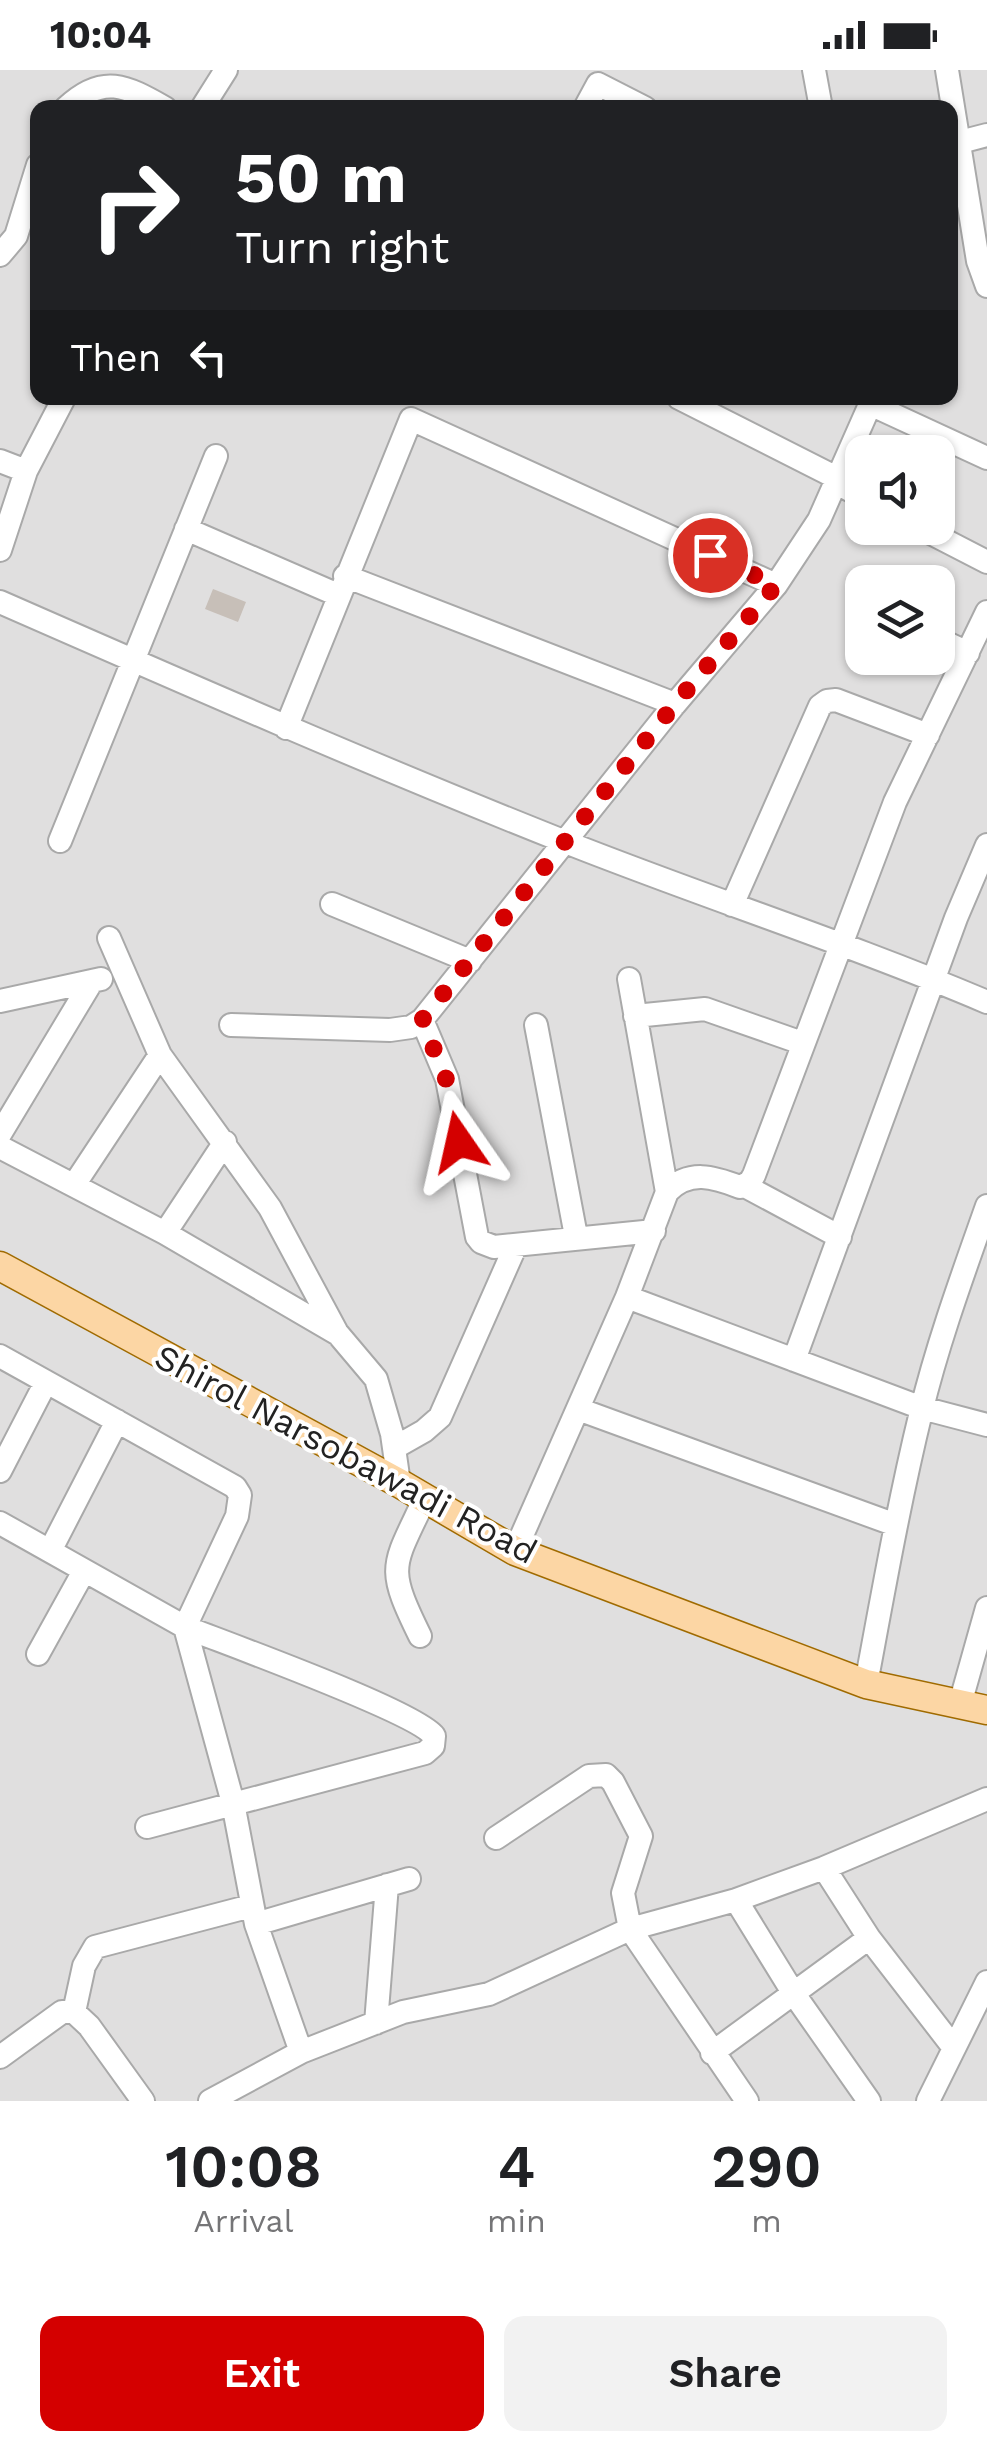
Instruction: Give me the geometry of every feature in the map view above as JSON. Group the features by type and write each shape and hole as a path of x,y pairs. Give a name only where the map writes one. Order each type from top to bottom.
{"main road":[{"name":"Shirol Narsobawadi Road","path":"0,1266 400,1483 516,1551 866,1684 974,1707"}],"street":[{"path":"207,100 226,70"},
{"path":"814,70 819,100"},
{"path":"946,70 952,100"},
{"path":"74,100 112,84 130,88 150,100"},
{"path":"589,100 598,84 629,100"},
{"path":"958,132 985,274"},
{"path":"960,142 987,135"},
{"path":"0,255 16,236 30,191"},
{"path":"0,550 26,471 60,405"},
{"path":"692,405 845,486"},
{"path":"231,1025 390,1030 422,1020 675,704 776,585 819,520 870,405"},
{"path":"880,405 987,458"},
{"path":"286,728 411,419 776,585"},
{"path":"60,841 216,456"},
{"path":"0,461 26,471"},
{"path":"186,529 675,704"},
{"path":"954,545 987,562"},
{"path":"0,602 286,728 566,842 987,1002"},
{"path":"746,1186 754,1175 895,802 987,612"},
{"path":"955,647 968,654"},
{"path":"732,905 820,706 827,700 836,700 928,735"},
{"path":"794,1360 956,918 987,845"},
{"path":"332,904 470,961"},
{"path":"109,938 160,1054 270,1208 338,1334 376,1379 400,1483"},
{"path":"0,1000 124,974"},
{"path":"629,979 667,1192"},
{"path":"0,1134 92,981"},
{"path":"635,1016 705,1009 802,1044"},
{"path":"422,1020 446,1079 477,1236 487,1245 516,1245 654,1231"},
{"path":"536,1025 576,1236"},
{"path":"74,1186 160,1054"},
{"path":"165,1233 225,1142"},
{"path":"0,1147 165,1233 338,1334"},
{"path":"516,1551 627,1298 667,1192 676,1183 702,1175 746,1186 840,1237"},
{"path":"866,1684 922,1408 954,1297 987,1206"},
{"path":"394,1448 440,1417 516,1245"},
{"path":"627,1298 922,1408 987,1425"},
{"path":"0,1356 235,1487 240,1496 237,1516 185,1627 233,1803 254,1915 300,2052"},
{"path":"0,1471 46,1382"},
{"path":"578,1409 896,1525"},
{"path":"50,1552 117,1421"},
{"path":"420,1636 398,1592 396,1564 425,1498"},
{"path":"0,1523 185,1627 425,1726 434,1736 433,1746 425,1753 147,1827"},
{"path":"38,1654 84,1571"},
{"path":"974,1707 987,1608"},
{"path":"496,1838 589,1776 606,1776 613,1782 640,1829 639,1846 623,1893 630,1930 747,2101"},
{"path":"210,2101 300,2052 404,2012 489,1994 630,1930 736,1900 824,1868 987,1799"},
{"path":"824,1868 868,1938 954,2048"},
{"path":"74,2012 84,1966 95,1947 398,1882 376,2023"},
{"path":"736,1900 794,1994 869,2101"},
{"path":"712,2052 868,1938"},
{"path":"928,2101 987,1982"},
{"path":"0,2057 62,2012 74,2012 89,2026 142,2101"}],"shaded area":[{"path":"0,70 987,70 987,2101 0,2101"}],"building":[{"path":"213,589 246,602 238,622 205,609"}],"route":[{"path":"459,1142 446,1079 422,1020 675,704 776,585 710,555"}]}
